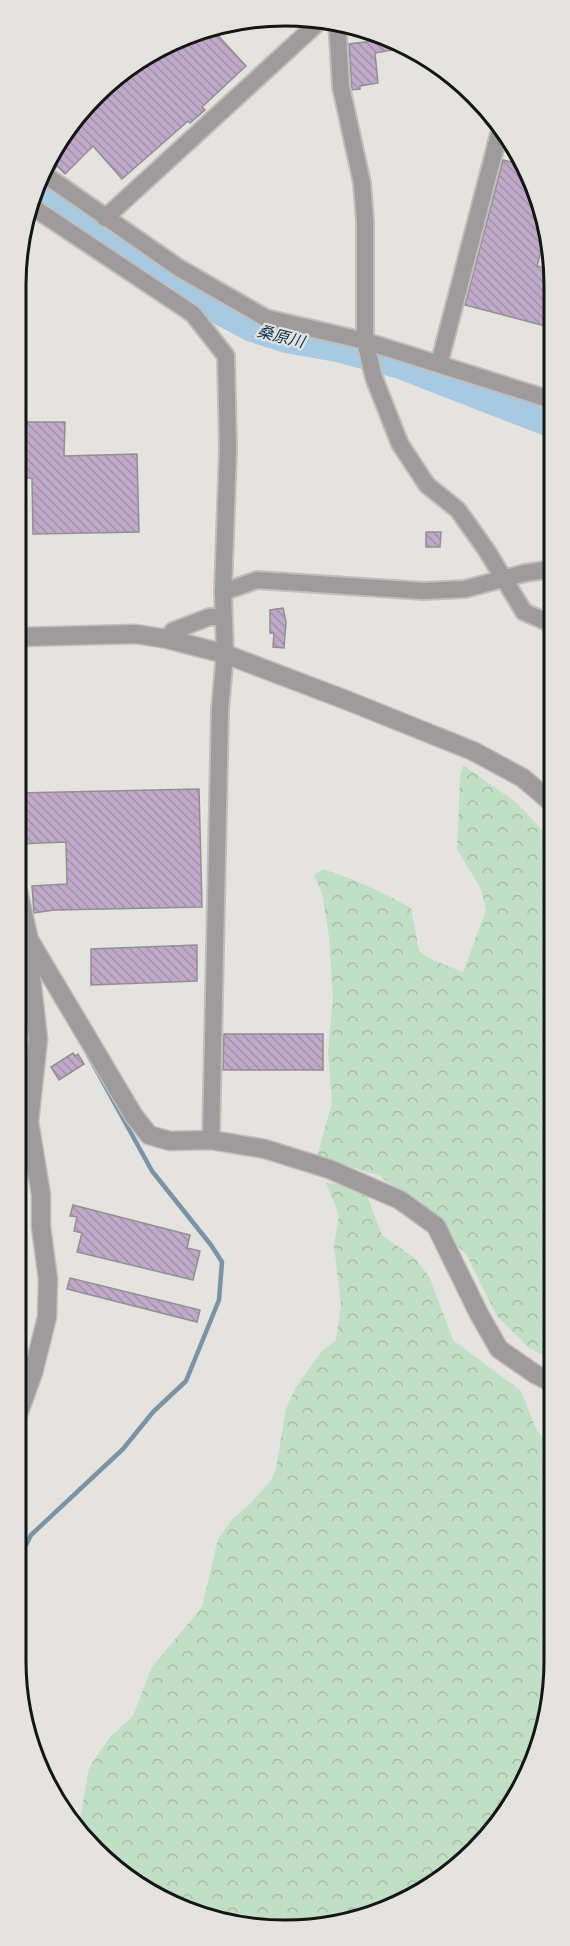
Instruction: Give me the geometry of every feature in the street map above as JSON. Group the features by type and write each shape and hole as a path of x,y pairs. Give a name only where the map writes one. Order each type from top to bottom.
{"street":[{"path":"105,218 313,27"},
{"path":"338,30 341,87 360,173 365,221 364,341 374,378 400,444 427,485 458,510 487,551 524,612 544,621"},
{"path":"439,364 498,137"},
{"path":"49,177 179,268 266,318 364,341 544,397"},
{"path":"37,210 193,314 226,356 228,450 223,592 225,654 220,709 211,1140"},
{"path":"223,592 257,580 424,591 465,589 544,570"},
{"path":"167,639 172,631 209,616 224,617"},
{"path":"26,638 136,634 167,639 225,654 473,752 523,778 544,796"},
{"path":"26,930 38,1039 29,1122 41,1195 41,1227 48,1279 47,1317 26,1392"},
{"path":"29,944 134,1116 149,1135 170,1141 211,1140 264,1149 329,1169 399,1200 436,1226 479,1314 499,1349 544,1379"}],"green space":[{"path":"463,765 517,803 544,832 544,1356 529,1348 497,1316 466,1254 403,1194 378,1175 317,1157 332,1102 328,1052 333,997 329,937 322,893 314,875 323,869 368,886 411,908 419,951 428,958 463,972 486,910 481,889 457,849 460,777"},
{"path":"326,1183 358,1186 366,1193 382,1235 417,1260 430,1278 453,1340 521,1391 537,1431 544,1439 544,1678 540,1712 525,1760 501,1805 480,1832 456,1856 429,1877 384,1901 336,1916 302,1920 268,1920 234,1916 186,1901 155,1886 114,1856 80,1820 89,1768 109,1738 133,1716 152,1667 202,1607 218,1539 233,1518 250,1504 271,1480 276,1469 286,1408 296,1387 321,1352 336,1340 341,1304 334,1246 339,1215"},
{"path":"26,1225 28,1238 26,1321"}],"building":[{"path":"217,34 246,66 202,107 205,110 190,123 188,121 122,179 93,146 65,174 57,166 55,169 53,168 69,141 90,114 127,79 155,60 186,45"},
{"path":"373,41 394,50 375,53 378,83 352,90 349,44"},
{"path":"503,160 514,163 518,170 531,202 540,234 542,249 537,266 544,268 544,326 465,305"},
{"path":"26,422 65,422 64,456 137,454 139,532 33,534 32,478 26,478"},
{"path":"426,532 441,532 440,547 426,547"},
{"path":"283,608 286,622 284,648 273,647 274,633 270,633 270,610"},
{"path":"199,789 202,907 54,910 34,913 32,886 67,884 66,842 26,844 26,793"},
{"path":"197,945 197,981 91,985 91,949"},
{"path":"224,1034 323,1034 323,1070 223,1070"},
{"path":"73,1053 75,1056 78,1054 84,1064 59,1080 51,1067"},
{"path":"73,1205 190,1235 187,1248 200,1251 193,1280 77,1252 82,1233 74,1231 77,1217 70,1216"},
{"path":"70,1278 200,1310 197,1322 67,1289"}],"waterway":[{"name":"桑原川","path":"42,194 193,298 252,329 286,340 337,349 400,366 544,422"},
{"path":"26,1545 31,1535 123,1449 153,1412 186,1381 219,1300 222,1262 152,1171 88,1055"}]}
